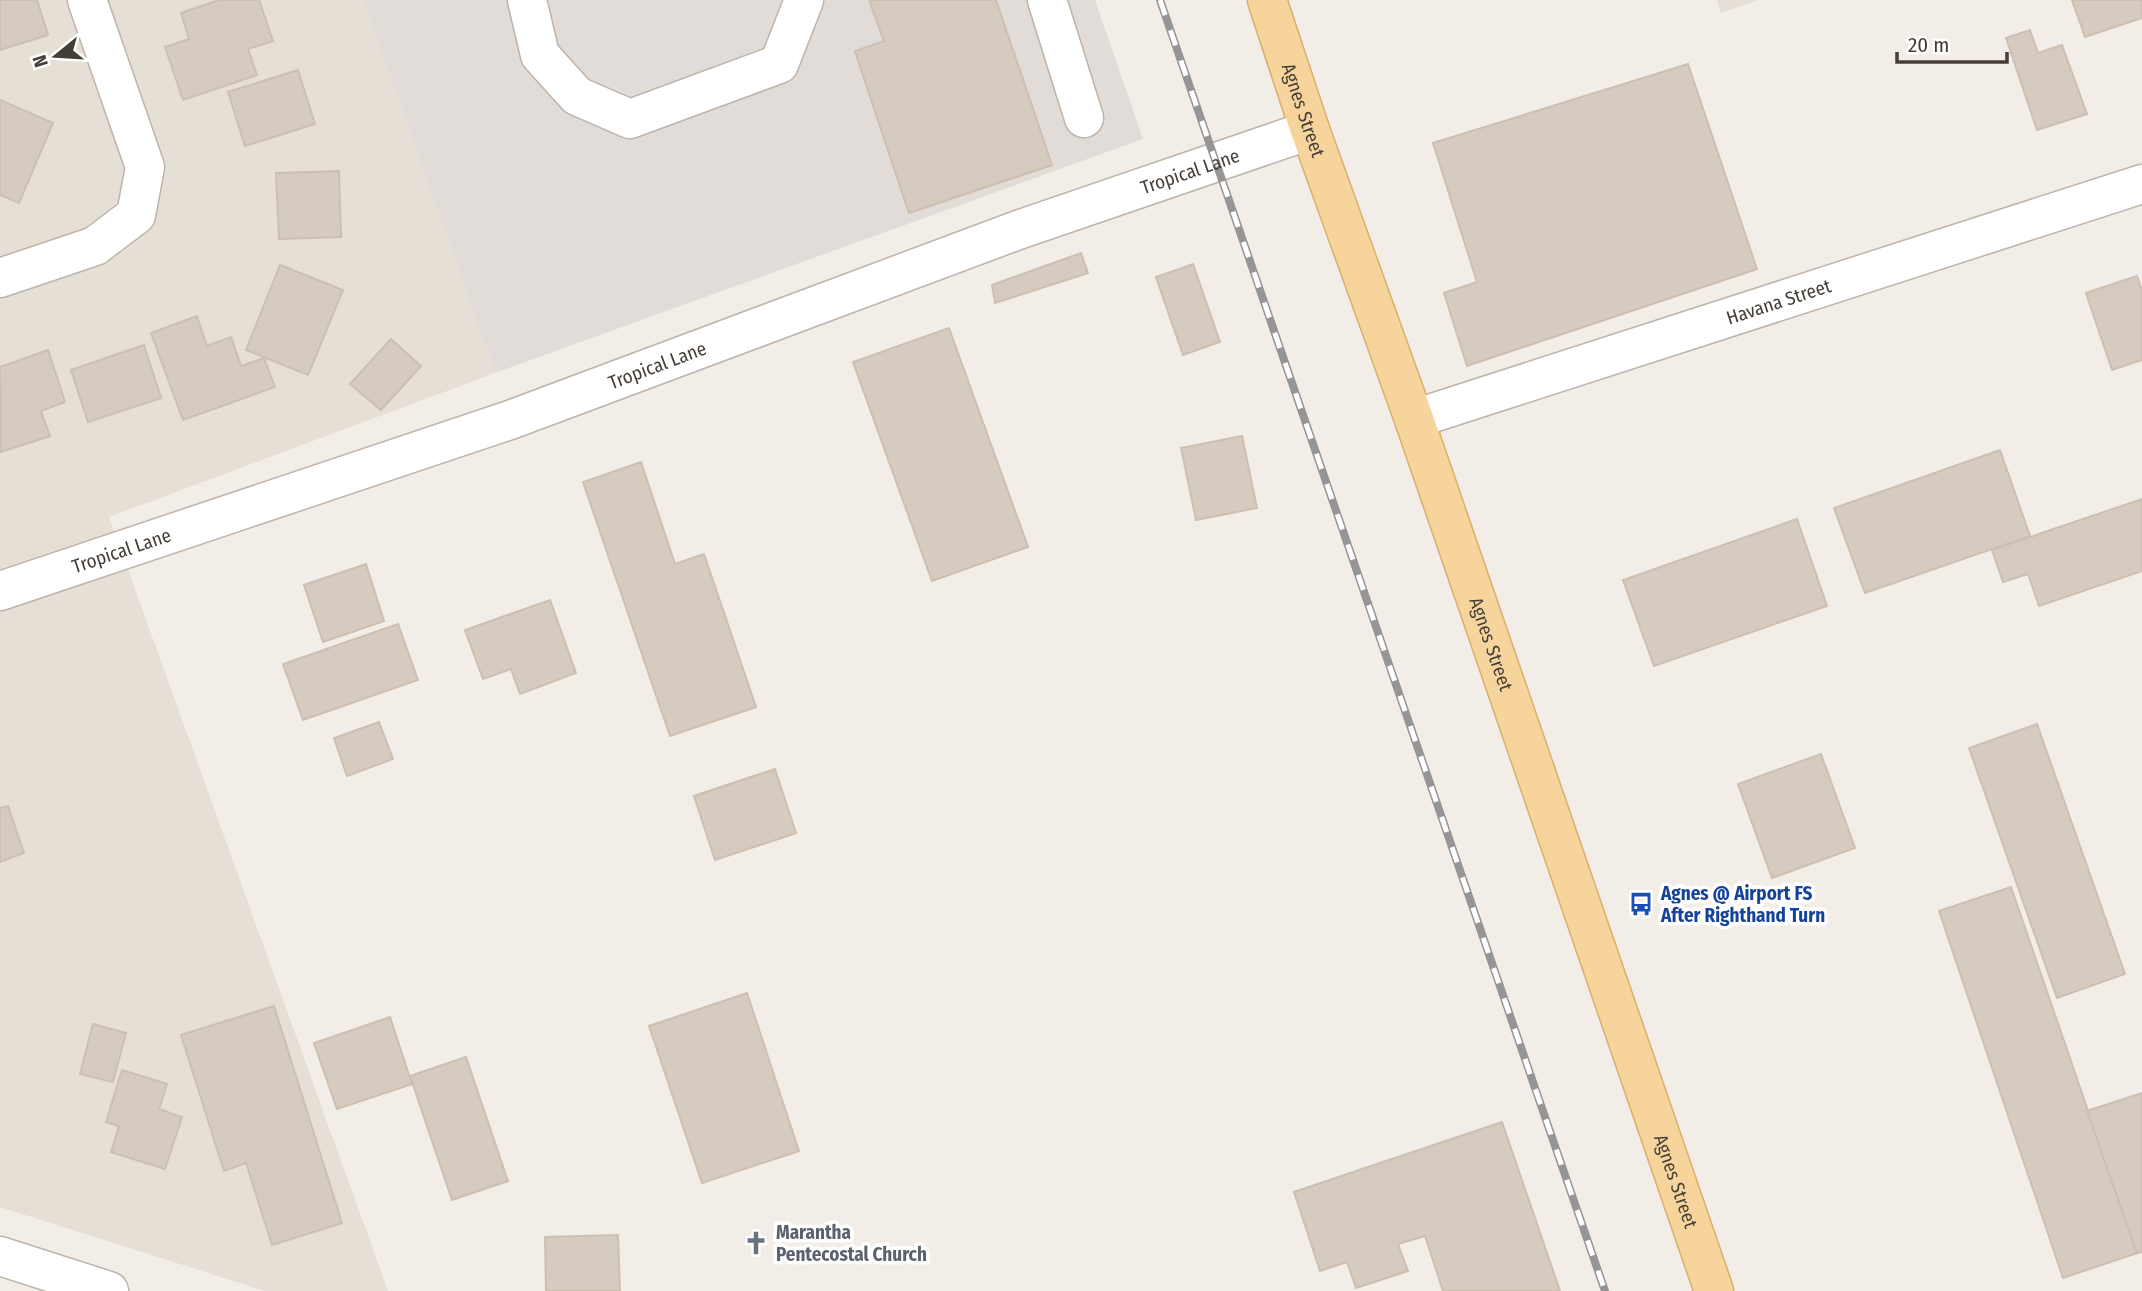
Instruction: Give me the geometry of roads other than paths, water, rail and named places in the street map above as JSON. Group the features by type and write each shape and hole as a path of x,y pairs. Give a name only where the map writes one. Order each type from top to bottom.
{"main road":[{"name":"Agnes Street","path":"1267,0 1714,1291"}],"street":[{"path":"0,278 95,246 136,215 145,167 87,0"},
{"path":"527,0 540,55 577,96 630,119 779,64 804,0"},
{"path":"1047,0 1084,118"},
{"name":"Tropical Lane","path":"0,592 510,420 1018,230 1310,130"},
{"name":"Havana Street","path":"1414,419 2142,184"},
{"path":"0,1256 109,1291"}],"railway":[{"path":"1160,0 1605,1291"}],"place":[{"name":"Agnes @ Airport FS After Righthand Turn","path":"1641,904"},
{"name":"Marantha Pentecostal Church","path":"756,1243"}]}
